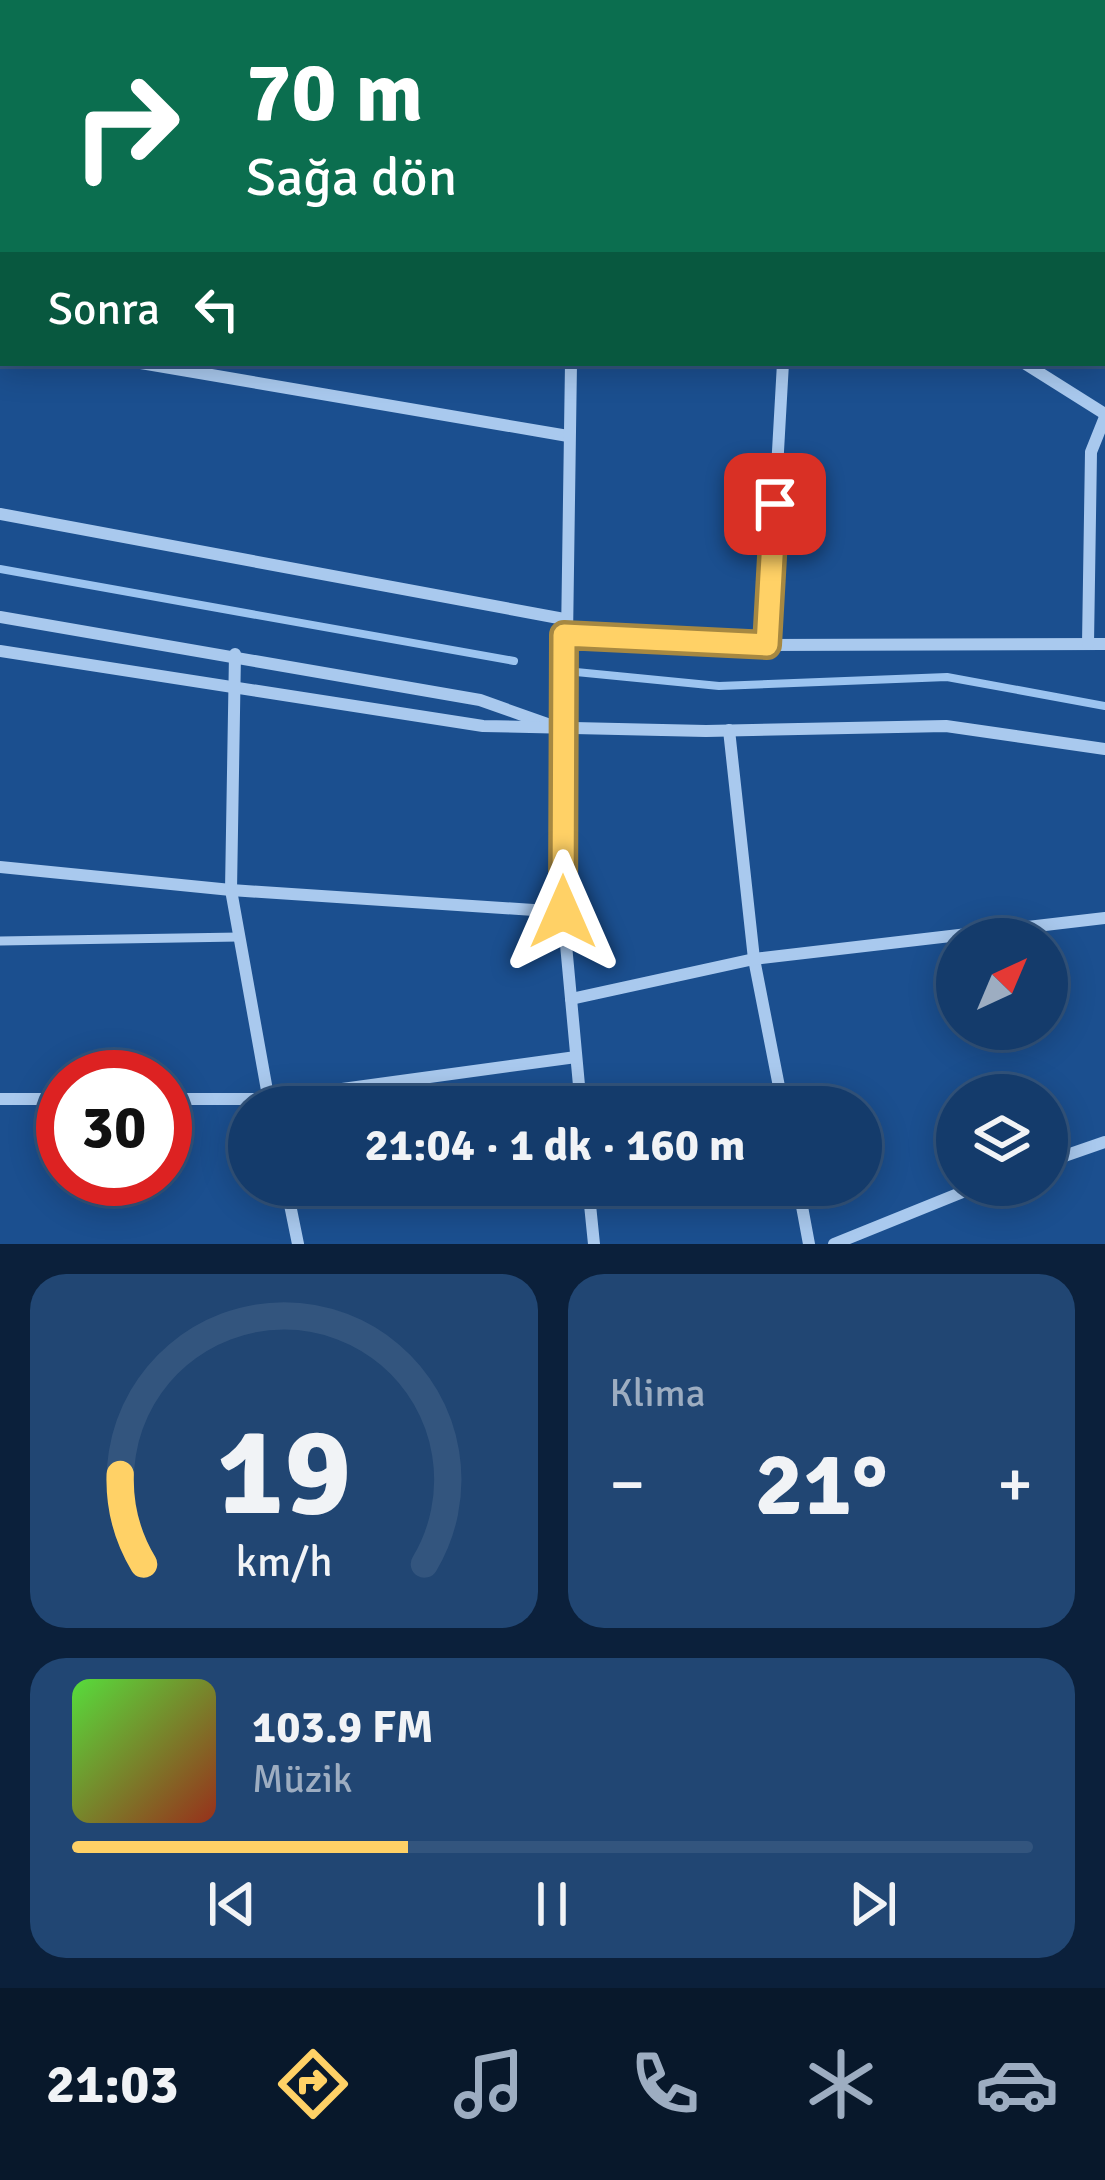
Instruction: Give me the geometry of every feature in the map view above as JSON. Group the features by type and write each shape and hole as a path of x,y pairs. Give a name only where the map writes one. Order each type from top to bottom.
{"street":[{"path":"159,366 568,436"},
{"path":"571,366 562,730 563,912 579,1086"},
{"path":"767,645 783,366"},
{"path":"1029,366 1105,416 1090,452 1088,644"},
{"path":"0,514 564,619"},
{"path":"0,616 480,700 562,730"},
{"path":"564,635 767,645 1105,644"},
{"path":"0,651 483,726 562,730 946,726 1105,749"},
{"path":"235,654 231,890 267,1086"},
{"path":"729,730 754,959 779,1086"},
{"path":"0,867 231,890 563,912"},
{"path":"571,1000 754,959 1105,918"},
{"path":"383,1086 576,1057"},
{"path":"0,1099 36,1099"},
{"path":"192,1100 228,1101"},
{"path":"1068,1155 1105,1142"},
{"path":"834,1244 936,1203"},
{"path":"290,1206 298,1244"},
{"path":"590,1206 594,1244"},
{"path":"802,1206 809,1244"}],"lane":[{"path":"0,941 239,937"}],"waterway":[{"path":"0,569 514,661"},
{"path":"576,672 719,686 947,677 1105,706"}],"route":[{"path":"563,912 564,635 767,645 775,504"}]}
